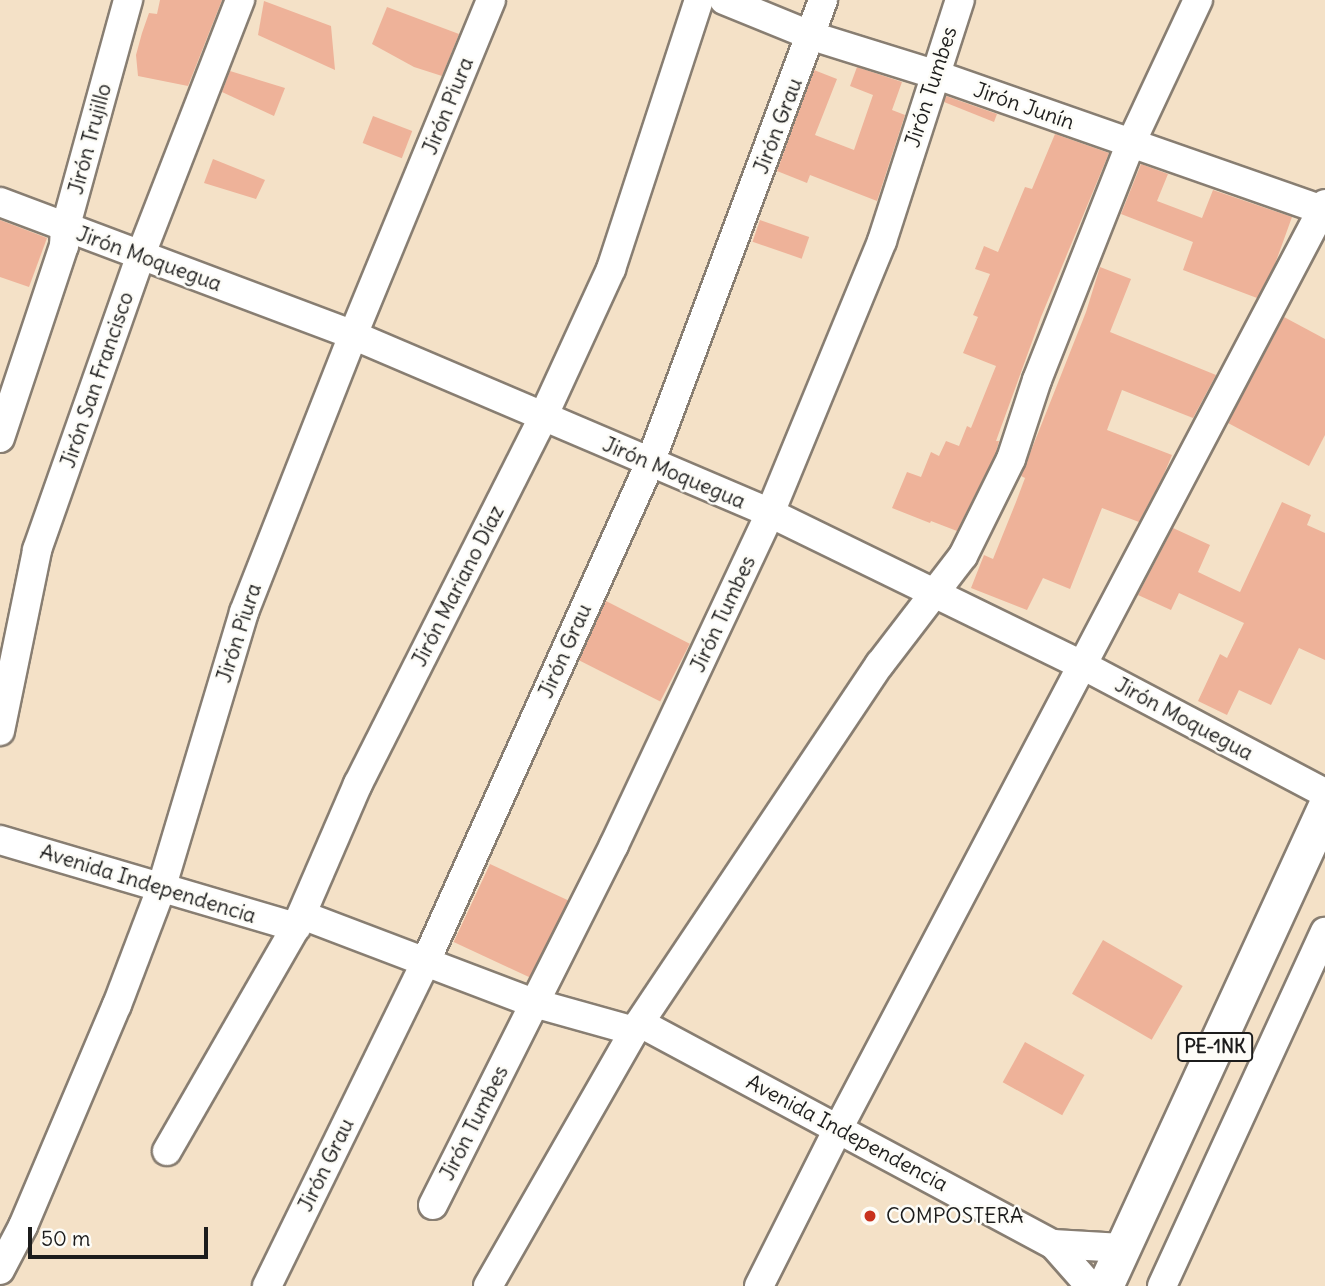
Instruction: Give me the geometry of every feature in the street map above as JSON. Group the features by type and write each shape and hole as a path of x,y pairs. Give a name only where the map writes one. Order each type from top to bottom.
{"main road":[{"name":"PE-1NK","path":"1111,1276 1325,808"}],"street":[{"name":"Jirón Trujillo","path":"0,438 64,246 65,229 128,0"},
{"name":"Jirón San Francisco","path":"0,731 37,550 141,254 240,0"},
{"name":"Jirón Piura","path":"0,1270 23,1226 117,1005 161,889 244,612 353,335 491,0"},
{"name":"Jirón Mariano Díaz","path":"167,1151 299,921 358,783 543,417 611,269 699,0"},
{"name":"Jirón Junín","path":"724,0 812,36 934,74 1324,208"},
{"name":"Jirón Grau","path":"267,1286 425,963 650,463 812,36 823,0"},
{"name":"Jirón Tumbes","path":"433,1205 614,845 770,513 882,241 960,0"},
{"path":"488,1286 637,1027 880,664 963,556 1011,460 1037,380 1130,143 1198,0"},
{"name":"Jirón Moquegua","path":"0,202 65,229 141,254 353,335 770,513 1084,666 1325,793"},
{"path":"759,1286 839,1127 1084,666 1221,397 1324,208"},
{"name":"Avenida Independencia","path":"0,840 161,889 299,921 534,1003 637,1027 839,1127 1111,1276"},
{"path":"1163,1286 1325,932"},
{"name":"Avenida Independencia","path":"1053,1244 1111,1276"}],"building":[{"path":"160,0 222,0 188,86 138,76 136,55 142,33 149,13 157,14"},
{"path":"264,1 331,26 335,70 258,35"},
{"path":"387,7 459,34 442,76 414,67 372,44"},
{"path":"857,67 902,82 892,110 905,115 877,201 810,175 807,183 777,171 814,70 837,79 815,135 854,150 873,95 850,86"},
{"path":"230,71 285,88 274,116 222,92"},
{"path":"946,96 997,114 994,122 944,102"},
{"path":"373,116 412,131 402,158 363,143"},
{"path":"1055,134 1109,153 1041,317 996,441 999,441 996,453 957,531 892,508 907,472 921,477 931,452 939,456 946,441 959,446 967,426 971,428 996,366 963,353 978,317 973,315 990,274 975,269 984,246 998,252 1025,187 1032,189"},
{"path":"213,159 265,180 256,199 204,183"},
{"path":"1141,164 1168,174 1157,201 1202,218 1213,190 1292,217 1275,264 1257,298 1183,270 1193,242 1121,214"},
{"path":"0,220 47,238 29,287 0,277"},
{"path":"760,220 809,237 802,259 753,242"},
{"path":"1100,267 1131,279 1110,332 1216,375 1193,418 1122,390 1107,430 1172,455 1164,474 1139,522 1102,508 1070,589 1043,578 1027,610 971,588 984,555 993,559 1016,502 1025,478 1021,476 1086,312"},
{"path":"1284,317 1325,339 1325,435 1309,466 1228,423"},
{"path":"1282,502 1311,515 1307,525 1325,533 1325,660 1299,648 1271,705 1239,690 1227,715 1198,701 1220,654 1227,658 1244,623 1179,593 1171,610 1138,595 1173,528 1210,545 1198,572 1240,592"},
{"path":"606,601 690,644 660,702 576,659"},
{"path":"490,864 568,900 532,978 454,942"},
{"path":"1103,940 1183,986 1152,1040 1072,994"},
{"path":"1025,1042 1084,1075 1062,1115 1003,1082"}],"place":[{"name":"COMPOSTERA","path":"870,1216"}]}
